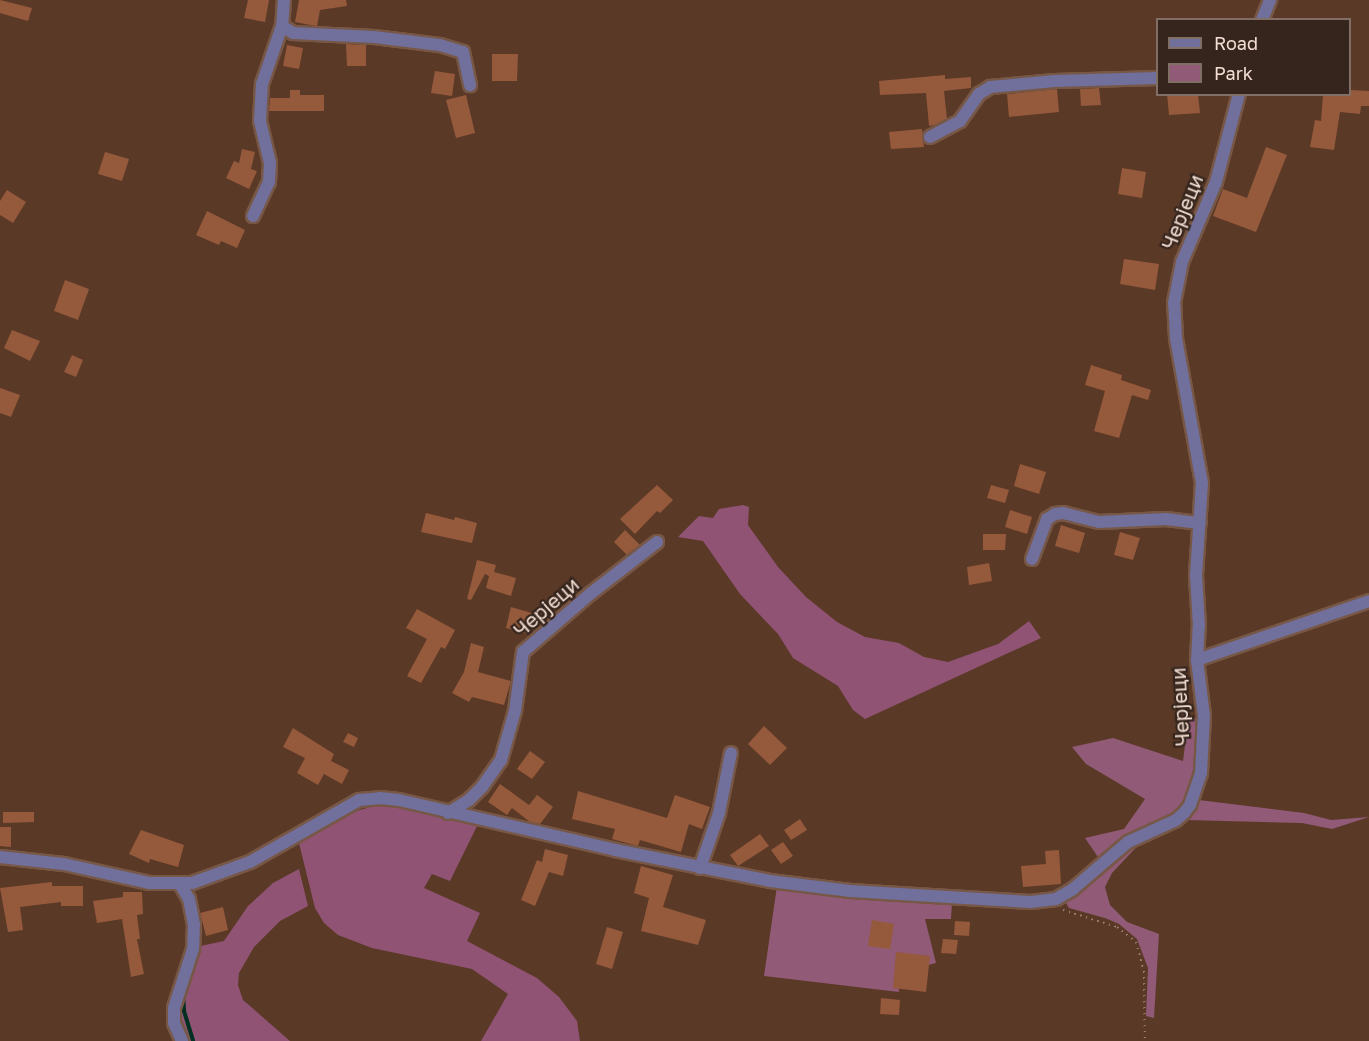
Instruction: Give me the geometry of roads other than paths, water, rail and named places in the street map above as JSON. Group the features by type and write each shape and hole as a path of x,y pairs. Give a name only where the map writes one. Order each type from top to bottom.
{"street":[{"path":"253,216 268,182 270,163 260,121 262,84 282,26 284,0"},
{"path":"1263,18 1270,0"},
{"path":"282,26 292,33 374,37 455,49 463,52 470,85"},
{"path":"930,137 960,121 979,94 990,87 1054,81 1156,78"},
{"name":"Черјеци","path":"0,857 64,864 132,881 192,883 250,862 359,800 399,800 448,813 770,881 850,891 1031,902 1056,899 1090,876 1128,842 1176,820 1191,805 1201,773 1204,716 1197,660 1199,626 1196,575 1202,483 1176,338 1174,303 1182,262 1216,182 1238,96"},
{"path":"1032,559 1047,519 1055,514 1063,513 1099,522 1166,519 1200,524"},
{"name":"Черјеци","path":"448,813 483,787 501,760 515,711 523,652 590,594 657,542"},
{"path":"1197,660 1369,601"},
{"path":"700,868 718,813 731,753"},
{"path":"180,884 189,899 194,924 193,949 174,1008 174,1023 182,1041"}],"waterway":[{"path":"183,995 184,1011 193,1041"}]}
